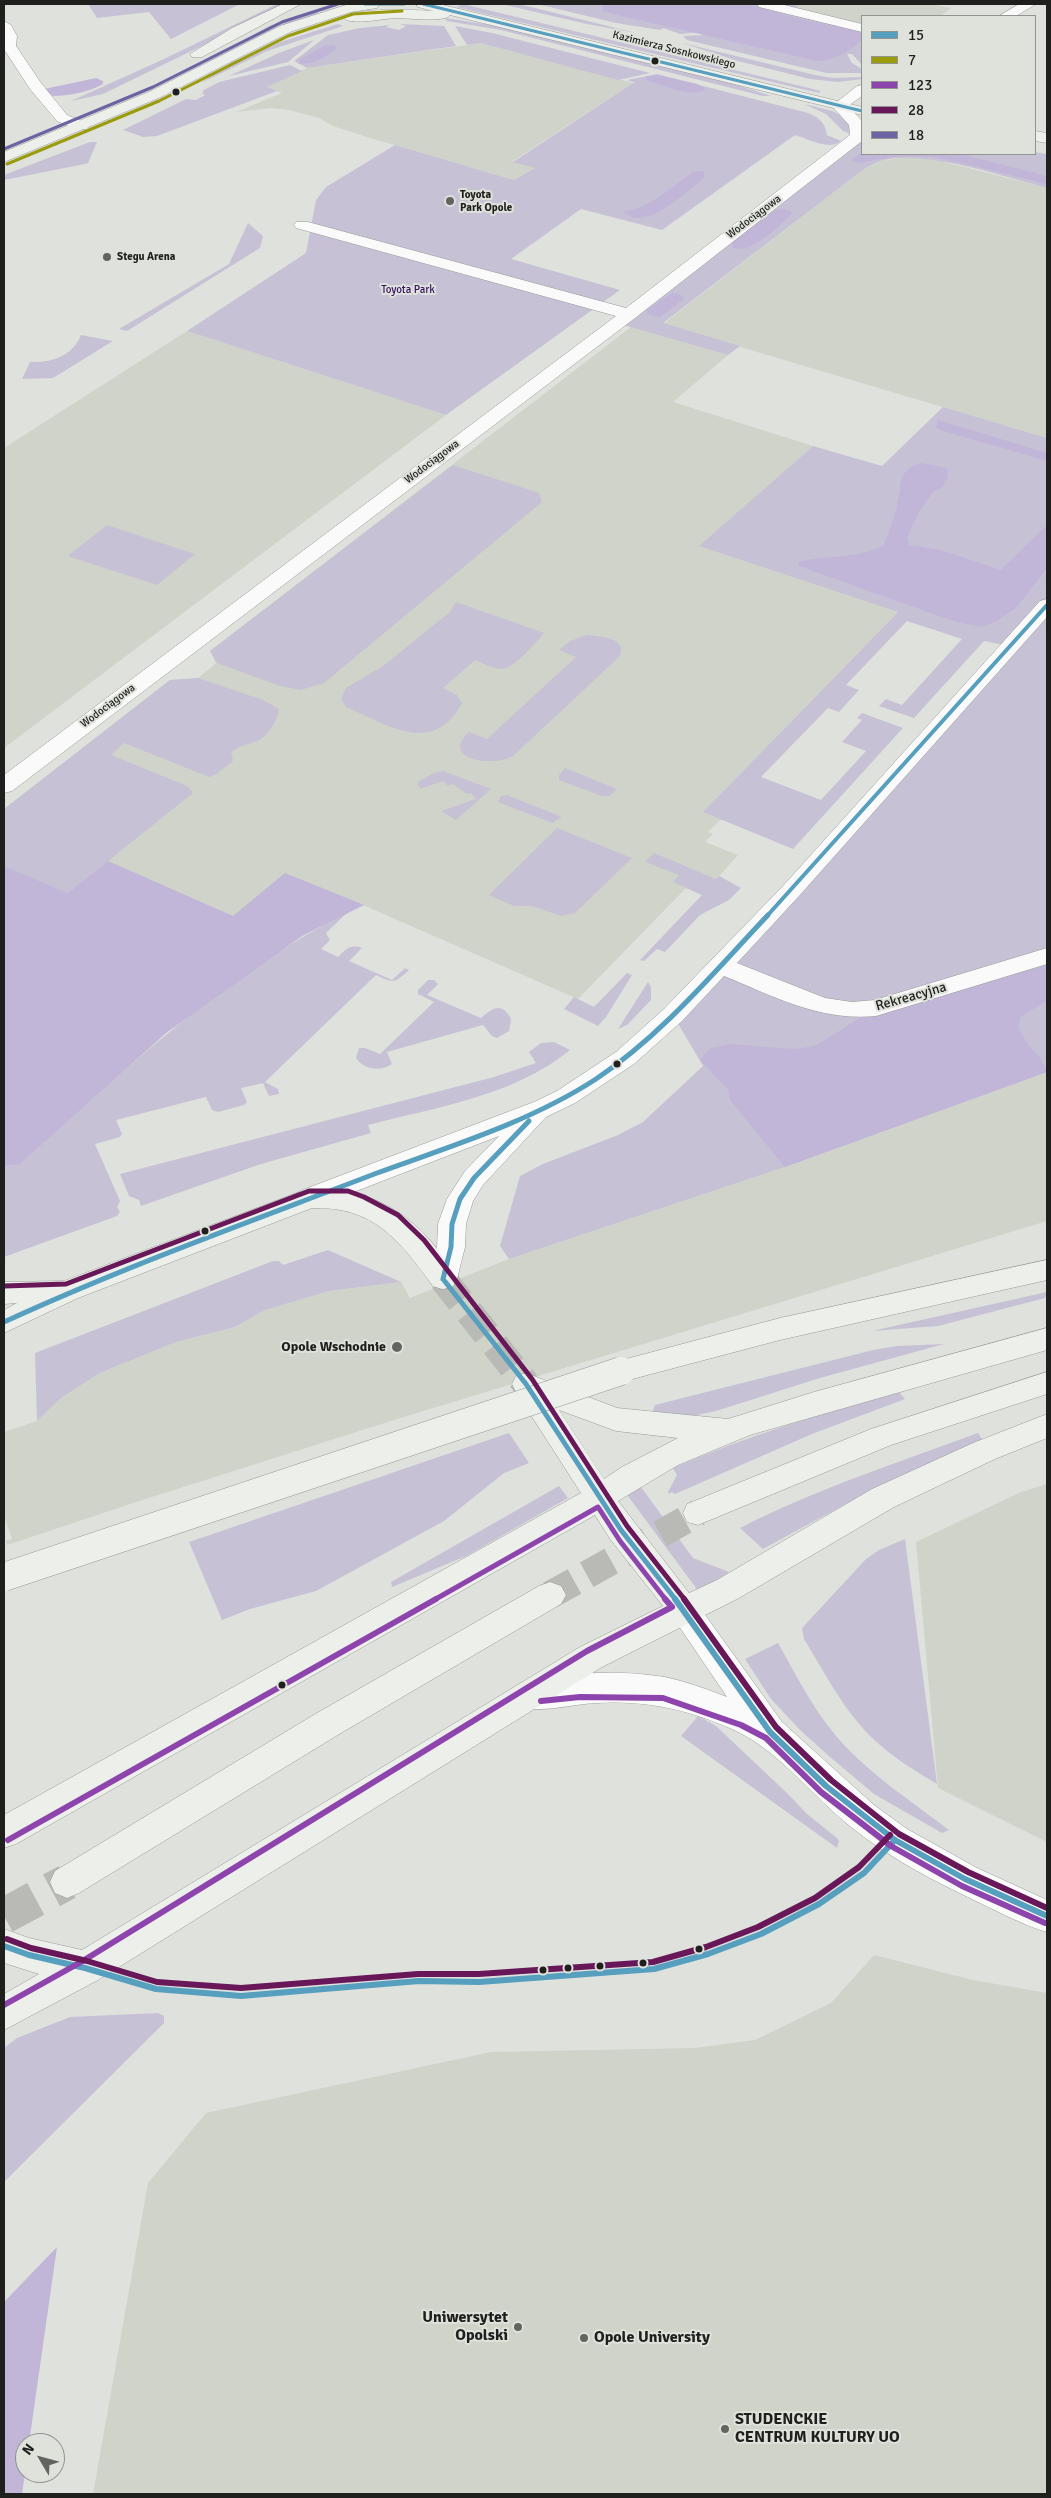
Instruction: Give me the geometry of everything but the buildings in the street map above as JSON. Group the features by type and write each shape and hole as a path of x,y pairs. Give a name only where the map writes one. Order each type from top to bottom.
{"main road":[{"path":"197,54 237,31 294,4"},
{"path":"4,141 62,118 197,54 323,4"},
{"path":"4,157 156,94 285,29 349,8 368,4 403,4"},
{"name":"Kazimierza Sosnkowskiego","path":"423,4 839,106 860,101"},
{"path":"245,50 325,23 369,15 446,15 519,27"},
{"name":"Kazimierza Sosnkowskiego","path":"837,90 860,101"},
{"path":"4,1322 68,1291 310,1198 347,1198 394,1221 418,1245 443,1279"},
{"path":"4,1578 484,1414 621,1371 670,1357 844,1315 1047,1270"},
{"path":"4,1293 68,1291"},
{"path":"4,1833 600,1497 645,1466 729,1429 1047,1339"},
{"path":"698,1513 881,1436 1047,1383"},
{"path":"684,1610 626,1536 526,1384 584,1409 616,1419 680,1427 729,1429"},
{"path":"4,2013 85,1968 591,1658 753,1575 891,1494 984,1451 1047,1426"},
{"path":"66,1882 550,1595"},
{"path":"4,1946 29,1956 85,1968"}],"street":[{"path":"764,4 861,28"},
{"path":"1008,15 1029,4"},
{"path":"4,25 10,36 9,46 29,77 62,118 81,126"},
{"name":"Wodociągowa","path":"4,786 629,314 860,135 857,124 839,106"},
{"path":"302,225 629,314"},
{"path":"310,1198 439,1150 544,1108 566,1098 625,1058 673,1015 791,891 1047,605"},
{"name":"Rekreacyjna","path":"719,965 821,1006 852,1010 876,1008 1047,956"},
{"path":"443,1279 451,1246 454,1217 460,1199 474,1178 544,1108"},
{"path":"684,1610 770,1732 826,1786 896,1840 965,1879 1030,1910 1047,1916"},
{"path":"529,1696 580,1690 664,1691 744,1718 770,1732"}],"shaded area":[{"path":"606,4 747,4 793,17 861,32 861,41 841,55 817,61 613,14 603,11 602,7"},
{"path":"800,4 929,4 951,8 941,15 861,15 861,28 789,11"},
{"path":"481,43 633,83 513,161 536,168 514,180 367,137 333,126 319,118 289,110 271,108 236,112 282,93 266,87 307,68"},
{"path":"334,45 337,48 319,60 304,64 298,63 300,59 324,46"},
{"path":"657,75 697,84 706,89 700,92 685,92 646,80 646,77"},
{"path":"96,78 103,81 103,84 79,93 53,96 44,89"},
{"path":"861,153 861,155 964,155 1047,176 1047,184 936,157 897,156 859,163 851,160"},
{"path":"913,157 937,160 1047,188 1047,438 663,324 863,170 884,160"},
{"path":"703,171 705,176 691,189 673,203 654,214 636,218 622,211 641,207 668,191 693,172"},
{"path":"775,210 791,211 791,215 772,232 749,247 733,248 732,242"},
{"path":"672,293 680,294 684,299 660,317 647,314 647,310"},
{"path":"631,327 728,355 673,402 813,446 700,546 898,612 704,811 726,821 720,820 708,832 713,834 705,842 738,855 702,895 686,888 578,999 363,905 302,936 166,1033 19,1165 4,1166 4,809 170,680 198,678 216,663 210,651"},
{"path":"187,331 446,415 4,748 4,448"},
{"path":"938,420 1047,453 1047,461 943,431 936,428"},
{"path":"921,463 947,468 948,476 943,487 933,492 919,512 907,538 909,545 941,550 1001,570 1047,525 1047,568 1017,607 997,621 982,627 953,621 799,566 798,562 853,555 884,545 896,512 902,476 911,467"},
{"path":"108,861 233,916 285,873 364,905 302,936 166,1033 19,1165 4,1166 4,866 68,893"},
{"path":"1047,956 1047,1000 1021,1017 1018,1027 1029,1046 1041,1059 1047,1072 785,1167 730,1100 728,1089 700,1060 711,1048 731,1044 794,1049 815,1046 876,1008"},
{"path":"1047,1072 1047,1221 394,1420 7,1545 6,1541 12,1539 4,1515 4,1432 37,1421 61,1398 100,1373 176,1342 235,1327 265,1310 329,1291 401,1282 410,1298 509,1259 785,1167"},
{"path":"1047,1484 1047,1842 938,1788 916,1542 1021,1492"},
{"name":"Opole University","path":"874,1955 973,1980 1047,1993 1047,2494 93,2494 148,2183 206,2113 491,2052 695,2048 755,2040 831,2003"},
{"path":"57,2247 30,2433 15,2433 15,2483 24,2483 22,2494 4,2494 4,2302"}],"green space":[{"path":"88,4 240,4 171,39 149,12 97,18"},
{"path":"277,4 288,4 103,94 71,101 164,59"},
{"path":"463,4 821,91 819,93 456,7"},
{"path":"501,4 519,4 636,33 587,24"},
{"path":"537,4 800,4 790,10 861,28 861,64 852,54 847,54 852,63 861,68 861,73 826,73 687,40 683,36 703,35 701,32 680,34 663,28 660,30 616,23"},
{"path":"313,11 321,14 265,35 98,114 213,58 269,26"},
{"path":"445,18 498,26 545,37 731,83 771,96 763,96 501,30 447,21"},
{"path":"338,24 343,26 267,51 201,83 230,63 267,46"},
{"path":"400,24 444,26 456,46 307,68 294,61 328,35 360,28 389,25 386,27 399,30 406,26"},
{"path":"455,26 492,33 650,73 618,80 481,43 467,45"},
{"path":"314,40 288,62 229,76 279,53"},
{"path":"682,43 815,75 833,78 861,77 861,79 838,82 810,79 738,61"},
{"path":"290,65 302,71 267,87 277,91 157,136 143,137 123,130 186,99 196,100 205,95 202,91 219,82"},
{"name":"Toyota Park","path":"657,74 808,113 821,121 827,135 841,141 836,144 825,145 795,135 662,230 581,209 511,259 620,290 446,415 187,331 306,253 316,200 326,187 395,145 514,180 535,168 513,162 633,83 636,83 627,80"},
{"path":"804,104 832,111 850,120 851,134 843,131 826,114"},
{"path":"861,134 861,155 1036,155 1036,152 1047,154 1047,188 965,166 921,159 901,158 884,160 863,170 663,323 740,346 728,355 616,323"},
{"path":"90,142 97,142 88,163 4,180 4,175"},
{"path":"248,223 263,236 260,248 127,331 119,329 229,264"},
{"path":"81,335 113,341 53,378 22,379 30,362 46,361 60,357 73,348"},
{"path":"943,407 1047,438 1047,1072 785,1167 509,1259 500,1246 520,1176 543,1164 618,1135 643,1122 703,1066 673,1015 1009,646 984,641 914,718 879,706 886,699 902,705 962,639 907,621 846,685 859,690 839,712 828,708 761,777 821,800 866,751 842,742 862,720 857,718 862,713 903,728 793,849 703,812 898,612 699,546 813,446 882,466"},
{"path":"453,465 539,493 542,502 324,683 301,690 280,686 217,663 210,651"},
{"path":"107,525 195,554 157,585 68,556"},
{"path":"456,602 544,633 524,654 507,668 495,668 475,660 443,688 457,695 462,703 450,719 438,729 424,733 409,732 378,722 346,707 341,699 346,688 383,666 450,612"},
{"path":"587,635 605,637 617,642 621,651 619,657 513,756 504,760 482,761 464,755 460,749 461,741 469,732 487,739 576,657 559,650 570,641"},
{"path":"198,678 263,700 279,709 269,732 261,739 241,746 231,752 233,761 215,775 209,777 124,743 111,755 187,786 193,793 68,893 4,866 4,809 170,680"},
{"path":"565,768 617,789 609,796 602,796 559,780 559,775"},
{"path":"443,771 491,789 456,820 441,811 476,799 471,793 467,794 453,784 448,786 443,781 420,789 418,785 418,782 434,773"},
{"path":"507,795 562,817 552,823 498,802 501,796"},
{"path":"557,828 632,858 575,913 561,916 532,906 514,906 489,895"},
{"path":"654,853 716,879 719,876 741,888 729,900 700,915 665,952 657,949 644,961 640,960 702,895 673,882 679,875 645,862"},
{"path":"347,913 326,933 330,940 321,949 338,957 348,948 362,948 349,961 392,980 405,968 409,970 393,981 376,975 265,1082 278,1089 279,1094 269,1096 263,1083 241,1088 247,1102 244,1105 218,1112 212,1110 206,1097 116,1120 122,1134 120,1137 95,1144 120,1201 117,1207 120,1212 117,1216 4,1257 4,1166 19,1165 135,1061 216,996 301,938"},
{"path":"627,973 632,975 606,1017 598,1026 564,1009 574,997 594,1007"},
{"path":"428,980 434,980 438,984 427,995 481,1018 493,1009 500,1008 504,1010 511,1019 509,1031 497,1038 492,1036 483,1025 387,1052 392,1064 388,1067 378,1069 368,1067 359,1062 356,1058 359,1048 365,1048 380,1054 434,1002 418,994 418,990"},
{"path":"648,982 651,987 651,1000 627,1025 618,1029"},
{"path":"554,1042 570,1050 548,1066 524,1079 499,1089 474,1098 368,1125 371,1133 261,1164 141,1206 139,1200 129,1196 120,1174 494,1077 536,1063 529,1052 541,1043"},
{"path":"328,1250 401,1282 329,1291 265,1310 235,1327 176,1342 100,1373 61,1398 37,1421 35,1353 273,1261 279,1261 283,1265"},
{"path":"1047,1292 1045,1298 938,1326 872,1331"},
{"path":"944,1344 820,1378 716,1411 693,1416 651,1416 655,1405 873,1350 897,1346"},
{"path":"899,1392 905,1399 812,1434 675,1494 672,1492 669,1494 668,1492 677,1475 673,1468 785,1426"},
{"path":"509,1433 529,1463 504,1473 444,1521 316,1591 250,1609 222,1620 189,1542"},
{"path":"978,1433 984,1442 851,1501 763,1549 740,1528 827,1489"},
{"path":"638,1483 693,1558 729,1572 699,1592 625,1492"},
{"path":"559,1486 568,1498 466,1556 392,1587 391,1582"},
{"path":"905,1539 937,1784 907,1766 868,1734 857,1722 804,1639 802,1628 866,1559 879,1550"},
{"path":"778,1643 813,1703 837,1737 876,1775 949,1830 942,1833 874,1794 801,1731 771,1699 745,1659"},
{"path":"698,1716 716,1726 807,1814 837,1838 839,1841 837,1848 681,1736"},
{"path":"158,2013 164,2016 164,2023 4,2182 4,2048 17,2038 70,2017"}],"tunnel":[{"path":"443,1279 526,1384"},
{"path":"550,1595 698,1513"},
{"path":"4,1916 67,1882"}],"transit line":[{"name":"18","path":"4,149 153,87 282,22 338,4"},
{"name":"15","path":"365,4 404,4"},
{"name":"15","path":"423,4 861,111"},
{"name":"7","path":"7,164 159,101 288,36 353,14 402,11"},
{"name":"15","path":"4,1322 150,1259 498,1128 571,1094 616,1065 657,1031 714,973 863,812 1047,605"},
{"name":"15","path":"443,1279 451,1247 452,1224 460,1199 474,1178 529,1121"},
{"name":"28","path":"4,1286 66,1284 309,1191 348,1191 364,1197 398,1215 424,1240 532,1379 627,1526 690,1606 776,1727 831,1780 899,1834 968,1872 1047,1908"},
{"name":"15","path":"443,1279 526,1384 621,1530 684,1610 770,1732 826,1786 895,1840 965,1879 1047,1916"},
{"name":"123","path":"4,2005 81,1962 587,1651 672,1607 620,1541 598,1507 8,1840"},
{"name":"123","path":"541,1701 580,1697 663,1698 741,1725 766,1738 821,1792 891,1846 962,1886 1045,1923"},
{"name":"28","path":"7,1939 31,1948 87,1961 157,1982 241,1988 418,1974 479,1974 653,1962 706,1947 758,1927 815,1898 859,1867 890,1835"},
{"name":"15","path":"4,1946 29,1955 85,1968 156,1989 241,1996 419,1981 479,1982 654,1969 708,1954 761,1934 819,1904 864,1873 895,1840"}],"place":[{"name":"Toyota Park Opole","path":"450,201"},
{"name":"Stegu Arena","path":"107,257"},
{"name":"Opole Wschodnie","path":"397,1347"},
{"name":"Uniwersytet Opolski","path":"518,2327"},
{"name":"Opole University","path":"584,2338"},
{"name":"STUDENCKIE CENTRUM KULTURY UO","path":"725,2429"}]}
